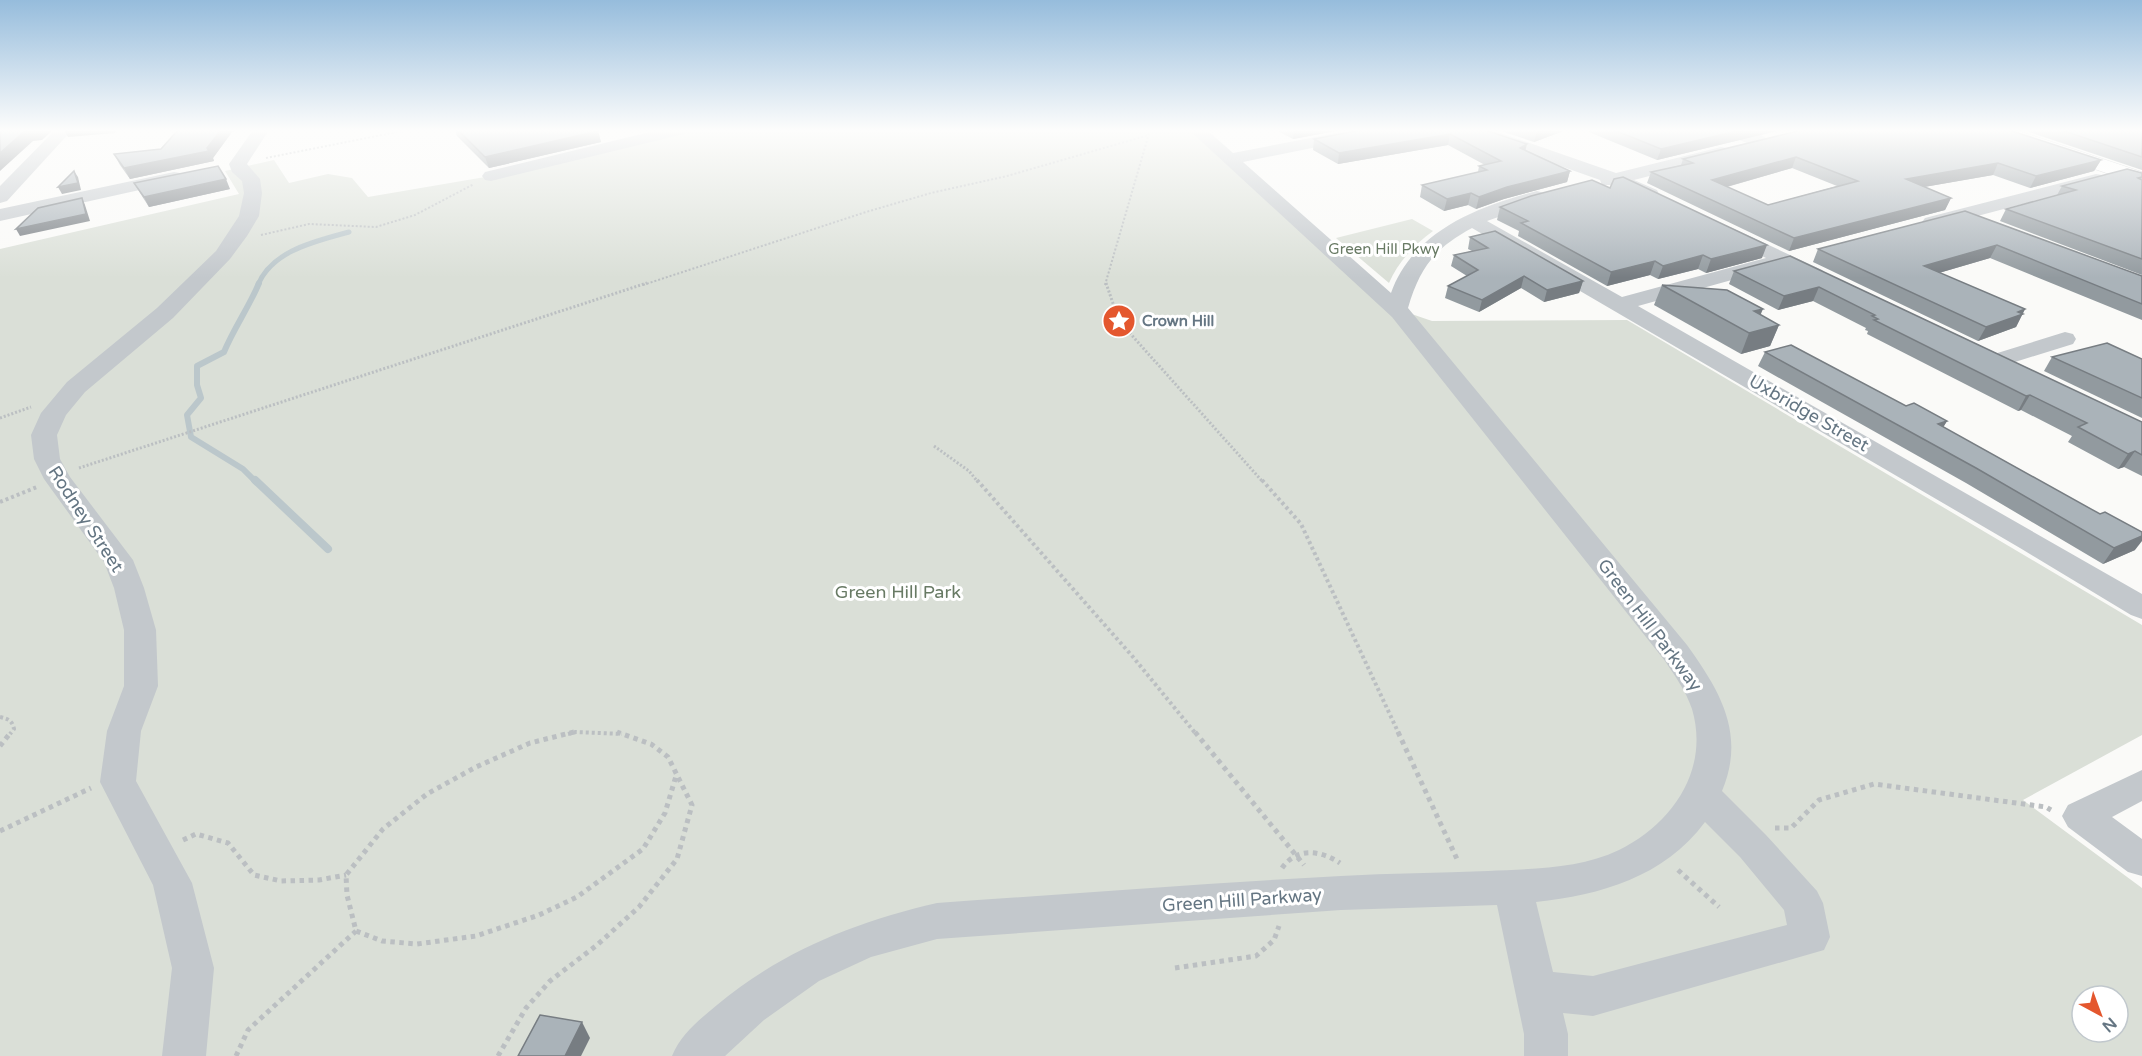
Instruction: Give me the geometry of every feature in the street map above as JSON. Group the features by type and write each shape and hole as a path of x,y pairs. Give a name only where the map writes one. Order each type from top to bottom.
{"street":[{"path":"0,197 17,179"},
{"path":"0,215 167,179"},
{"name":"Rodney Street","path":"184,1056 193,968 172,884 118,782 124,731 141,686 140,630 129,588 118,560 58,479 47,459 44,442 46,428 76,387 165,313 223,255 249,216 253,198 250,179"},
{"name":"Green Hill Parkway","path":"694,1056 743,1010 791,975 853,943 918,924 1338,893 1513,888 1579,879 1622,866 1652,851 1678,828 1702,795 1710,778 1714,745 1707,702 1676,653 1397,309 1253,179"},
{"path":"1912,227 2095,179"},
{"path":"1586,185 1614,180 1666,202"},
{"path":"1397,309 1404,285 1415,264 1432,245 1474,221 1508,206 1553,193"},
{"path":"1961,215 1995,228"},
{"name":"Uxbridge Street","path":"1474,221 2142,608"},
{"path":"1716,226 1831,281"},
{"path":"1620,304 1817,252"},
{"path":"1999,360 2065,339"},
{"path":"1978,350 2029,375"},
{"path":"2068,814 2142,784"},
{"path":"1537,990 1593,996 1810,937 1803,903 1753,846 1702,795"},
{"path":"2068,814 2142,860"},
{"path":"1513,888 1546,1034 1546,1056"}],"path":[{"path":"236,238 257,236 309,224 376,227 415,215 485,179"},
{"path":"0,502 84,466 866,212 931,192 991,179"},
{"path":"1136,179 1105,285 1119,321 1300,524 1454,853"},
{"path":"934,446 969,471 1133,657 1307,870"},
{"path":"0,717 9,719 14,729 0,746"},
{"path":"155,852 196,834 228,843 254,875 281,881 319,880 346,875 383,829 427,794 476,767 530,743 576,732 616,732 651,744 668,757 692,805 677,859 639,907 597,945 549,981 526,1008 498,1056"},
{"path":"0,831 118,775"},
{"path":"356,931 382,941 417,944 476,936 539,915 577,897 643,849 665,813 676,776"},
{"path":"1772,828 1791,828 1819,800 1874,784 2046,807 2068,814"},
{"path":"1280,871 1285,861 1296,854 1312,851 1329,856 1342,865 1345,871"},
{"path":"1678,870 1719,907"},
{"path":"346,875 347,895 356,931"},
{"path":"1175,968 1256,956 1274,940 1281,923"},
{"path":"236,1056 248,1030 356,931"}],"green space":[{"name":"Green Hill Park","path":"230,179 287,179 289,183 305,179 353,179 368,197 472,179 1252,179 1397,309 1432,321 1627,320 2142,625 2142,735 2023,800 2142,888 2142,1056 0,1056 0,249 239,194"},
{"name":"Green Hill Pkwy","path":"1412,219 1433,231 1408,254 1389,283 1336,238"}],"building":[{"path":"66,179 77,179 78,183 58,187"},
{"path":"152,179 225,179 144,197 134,183"},
{"path":"1447,179 1537,179 1479,197 1471,193 1447,199 1422,185"},
{"path":"1614,179 1628,179 1767,245 1711,259 1703,255 1663,266 1655,261 1611,272 1521,223 1528,221 1500,207 1531,196 1592,180 1610,188"},
{"path":"1667,179 1715,179 1712,180 1768,205 1858,181 1854,179 1907,179 1951,198 1794,238"},
{"path":"2088,179 2142,180 2142,259 2006,209 2076,190 2062,186"},
{"path":"82,198 86,214 16,229 38,208"},
{"path":"1965,211 2142,276 2142,304 1997,245 1924,266 2025,309 2018,312 2023,314 1986,327 1818,249"},
{"path":"1495,231 1583,281 1547,290 1524,276 1482,300 1448,286 1478,270 1454,255 1488,248 1470,237"},
{"path":"1790,256 2142,422 2142,455 2135,451 2128,454 2078,427 2087,423 2030,395 2026,396 1874,320 1878,319 1872,316 1875,315 1819,287 1784,296 1734,271"},
{"path":"1662,285 1727,290 1763,309 1754,311 1779,325 1749,333"},
{"path":"2107,343 2142,359 2142,398 2052,357"},
{"path":"1791,345 1906,406 1914,403 1947,421 1938,424 2100,514 2105,512 2142,532 2142,536 2114,548 1976,468 1765,352"},
{"path":"540,1015 582,1022 565,1056 518,1056"}],"waterway":[{"path":"258,284 274,263 285,255 310,243 349,232"},
{"path":"256,482 243,469 191,437 187,415 201,398 197,385 197,366 224,352 258,284"},
{"path":"255,480 328,549"}],"place":[{"name":"Crown Hill","path":"1119,321"}]}
